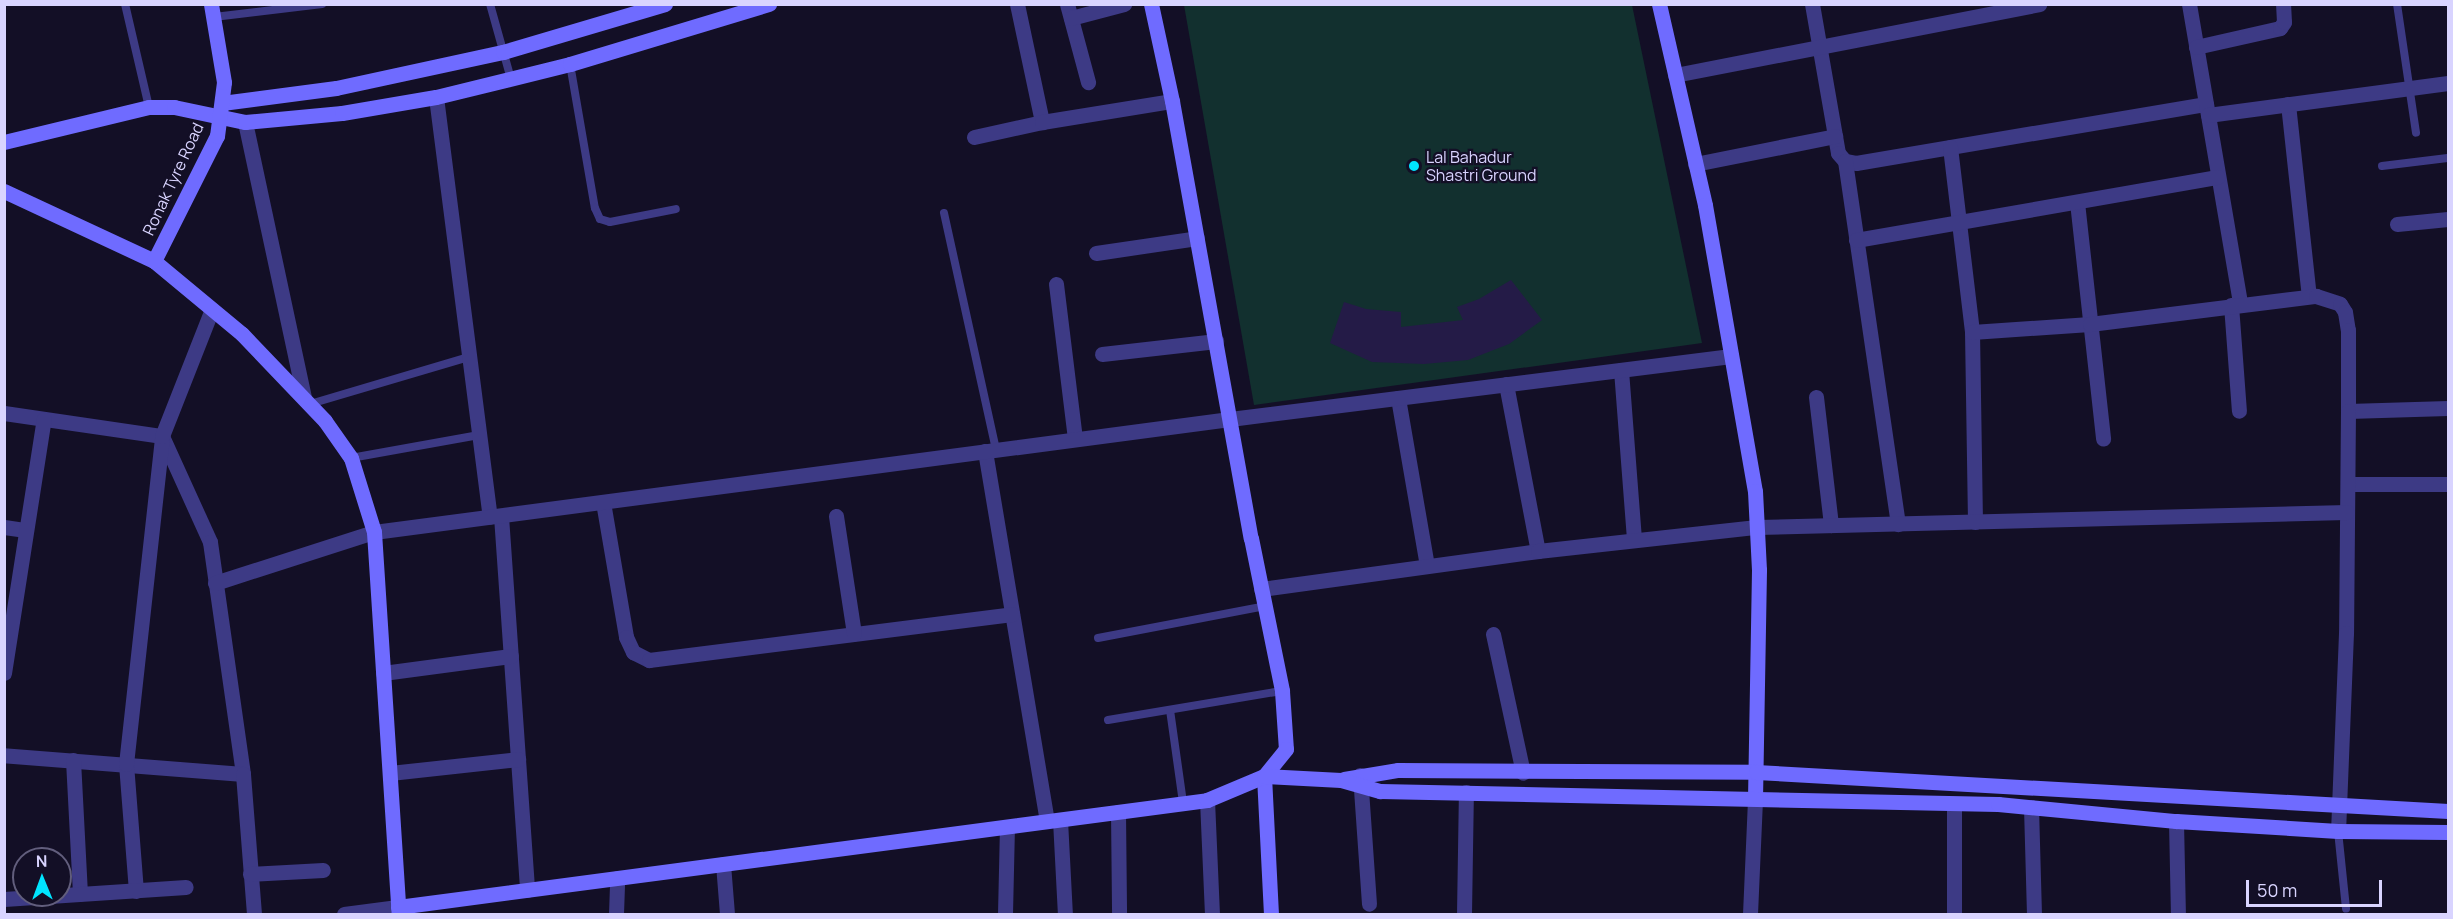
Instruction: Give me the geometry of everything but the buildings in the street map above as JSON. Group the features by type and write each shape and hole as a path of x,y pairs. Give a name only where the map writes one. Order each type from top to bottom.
{"street":[{"path":"4,142 149,107 221,110 336,88 503,52 665,4"},
{"path":"221,110 245,122 342,113 436,97 570,64 769,4"},
{"path":"1017,4 1042,122"},
{"path":"1088,82 1069,11 1124,4"},
{"path":"1151,4 1172,101 1261,589 1282,691 1286,749 1264,776 1271,915"},
{"path":"1659,4 1695,164 1755,491 1759,570 1756,772 1750,915"},
{"path":"1812,4 1838,153 1845,161 1898,524"},
{"path":"1675,75 2039,4"},
{"path":"2189,4 2218,177 2235,304 2239,411"},
{"path":"2196,47 2280,28 2284,22 2283,4"},
{"name":"Ronak Tyre Road","path":"154,261 217,136 224,82 212,11"},
{"path":"1845,161 1856,163 2207,109 2288,104 2448,83"},
{"path":"436,97 479,435 496,516 511,656 527,890"},
{"path":"974,137 1042,122 1172,101"},
{"path":"2288,104 2309,296"},
{"path":"245,122 307,401"},
{"path":"1695,164 1835,136"},
{"path":"1950,147 1972,332 1975,522"},
{"path":"1856,240 2218,177"},
{"path":"4,191 154,261 242,334 325,421 351,458 374,532 399,911"},
{"path":"2077,202 2103,440"},
{"path":"2397,224 2448,219"},
{"path":"1096,253 1197,238"},
{"path":"1056,284 1075,439"},
{"path":"1972,332 2090,324 2309,296 2330,298 2340,304 2345,312 2348,484 2338,831"},
{"path":"136,891 126,764 162,436 212,309"},
{"path":"1102,354 1216,341"},
{"path":"215,582 374,532 1075,439 1731,356"},
{"path":"1621,370 1634,540"},
{"path":"1506,384 1538,551"},
{"path":"1816,397 1831,525"},
{"path":"1398,398 1427,566"},
{"path":"2348,411 2448,408"},
{"path":"4,413 162,436"},
{"path":"4,673 11,593 26,530 44,419"},
{"path":"162,436 210,542 243,774 254,915"},
{"path":"991,451 1012,614 1053,821 1065,915"},
{"path":"2348,484 2448,484"},
{"path":"603,502 626,637 633,652 649,660 1012,614"},
{"path":"1261,589 1538,551 1757,527 2347,512"},
{"path":"836,516 854,634"},
{"path":"4,527 26,530"},
{"path":"1493,634 1523,773"},
{"path":"383,673 511,656"},
{"path":"4,755 243,774"},
{"path":"390,774 518,759"},
{"path":"73,760 80,894"},
{"path":"344,915 399,911 527,890 1206,800 1264,776 1361,781 1398,770 1523,773 1756,772 2448,811"},
{"path":"1361,781 1380,791 1954,804 2031,807 2176,821 2338,831 2448,832"},
{"path":"1361,781 1369,904"},
{"path":"1464,915 1466,792"},
{"path":"1206,800 1212,915"},
{"path":"1954,804 1954,915"},
{"path":"2031,807 2034,915"},
{"path":"1118,812 1119,915"},
{"path":"2176,821 2178,915"},
{"path":"1005,915 1007,827"},
{"path":"723,864 727,915"},
{"path":"250,874 323,870"},
{"path":"616,915 617,878"},
{"path":"4,899 186,887"}],"lane":[{"path":"125,4 149,107"},
{"path":"212,11 322,4"},
{"path":"490,4 511,79"},
{"path":"2397,4 2416,134"},
{"path":"570,64 595,208 600,219 610,222 676,208"},
{"path":"2382,166 2448,158"},
{"path":"944,213 991,451"},
{"path":"307,401 469,357"},
{"path":"351,458 479,435"},
{"path":"1098,638 1265,606"},
{"path":"1108,720 1282,691"},
{"path":"1170,710 1183,803"},
{"path":"2338,831 2346,909"}],"green space":[{"name":"Lal Bahadur Shastri Ground","path":"1184,5 1632,5 1702,343 1254,405"}],"place":[{"name":"Lal Bahadur Shastri Ground","path":"1414,166"}]}
